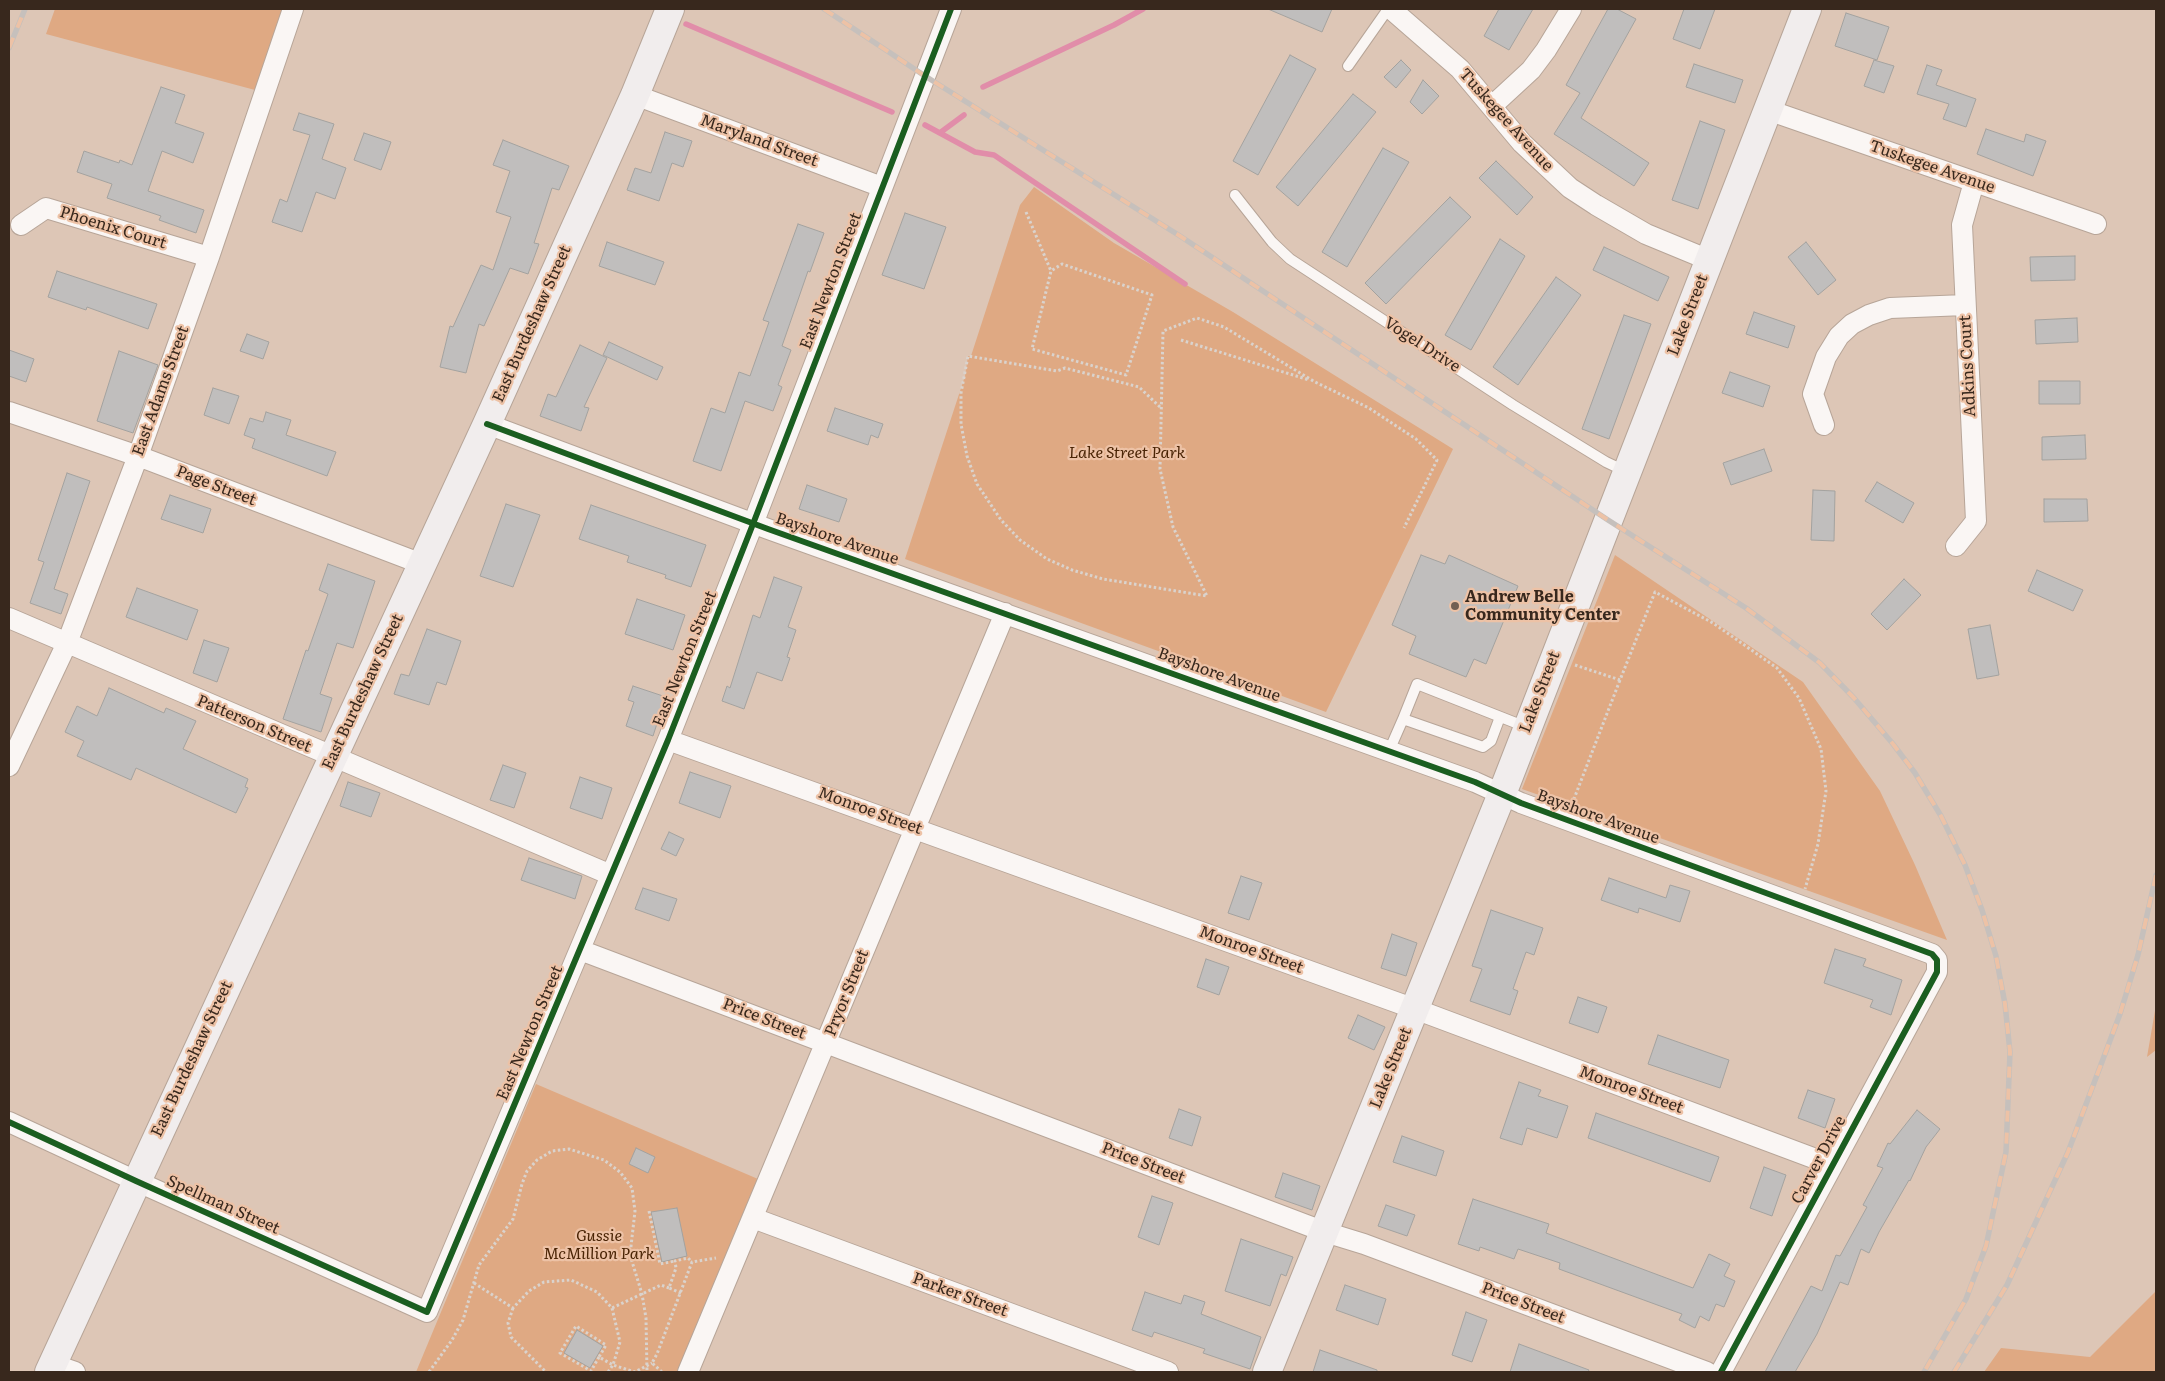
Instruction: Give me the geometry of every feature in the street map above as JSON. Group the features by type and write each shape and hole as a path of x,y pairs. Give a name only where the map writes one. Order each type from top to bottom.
{"street":[{"name":"East Adams Street","path":"9,766 67,643 138,456 209,257 293,9"},
{"name":"East Burdeshaw Street","path":"59,1370 136,1181 486,424 635,95 670,9"},
{"name":"East Newton Street","path":"427,1312 668,740 951,9"},
{"name":"Tuskegee Avenue","path":"1389,9 1460,68 1522,143 1570,188 1646,234 1709,260"},
{"path":"1492,106 1530,70 1546,50 1571,9"},
{"name":"Lake Street","path":"1267,1372 1502,794 1526,727 1807,9"},
{"name":"Maryland Street","path":"635,95 882,187"},
{"name":"Tuskegee Avenue","path":"1768,110 2096,224"},
{"name":"Adkins Court","path":"1956,546 1976,521 1962,225 1974,182"},
{"name":"Phoenix Court","path":"21,225 46,208 209,257"},
{"path":"1824,425 1813,394 1826,357 1840,336 1852,324 1869,315 1890,308 1966,305"},
{"name":"Page Street","path":"9,412 138,456 422,564"},
{"name":"Bayshore Avenue","path":"486,424 753,524 1475,782 1520,803 1928,952 1937,960"},
{"name":"Pryor Street","path":"688,1372 1005,613"},
{"name":"Patterson Street","path":"9,618 611,875"},
{"name":"Monroe Street","path":"668,740 915,827 1415,1009 1832,1165"},
{"name":"Price Street","path":"580,950 1324,1232 1364,1244 1707,1372"},
{"name":"Carver Drive","path":"1721,1372 1937,972 1937,960"},
{"name":"Spellman Street","path":"9,1122 427,1312"},
{"name":"Parker Street","path":"753,1218 1168,1372"}],"lane":[{"path":"1348,66 1389,9"},
{"name":"Vogel Drive","path":"1235,196 1272,242 1290,259 1513,405 1606,462 1626,472"},
{"path":"1390,751 1417,684 1526,727"},
{"path":"1403,719 1483,747 1491,741 1500,717"}],"path":[{"path":"1026,212 1051,271 1032,350 1126,375 1152,294 1062,264 1051,271"},
{"path":"1160,407 1139,387 1065,368 1057,371 968,356 961,393 961,424 967,456 977,484 1001,520 1020,540 1047,559 1072,570 1103,579 1207,596 1173,527 1160,469 1163,331 1197,318 1224,327 1315,382 1369,408 1416,439 1437,460 1404,528"},
{"path":"1181,340 1315,382"},
{"path":"1581,808 1571,805 1655,592 1713,622 1777,668 1799,698 1821,749 1826,792 1818,844 1804,890"},
{"path":"1572,664 1620,680"},
{"path":"429,1372 452,1340 463,1320 479,1265 513,1219 527,1171 536,1160 552,1151 569,1149 604,1160 620,1172 632,1188 635,1211 630,1256 642,1294 646,1318 647,1372"},
{"path":"649,1211 660,1264 688,1258 692,1262"},
{"path":"692,1262 721,1258"},
{"path":"669,1288 676,1268 675,1261"},
{"path":"599,1357 613,1365 635,1372 652,1363 658,1354 692,1262"},
{"path":"546,1372 511,1337 508,1323 513,1308 530,1291 544,1282 571,1280 597,1292 612,1308 620,1342 613,1365 608,1372"},
{"path":"474,1283 513,1308"},
{"path":"612,1308 661,1285 681,1293"},
{"path":"576,1326 606,1345 599,1357 591,1371 560,1352 576,1326"},
{"path":"652,1363 662,1372"}],"green space":[{"path":"55,9 285,9 255,90 46,34"},
{"name":"Lake Street Park","path":"1034,187 1114,243 1233,312 1453,449 1326,712 905,559 965,376 968,356 971,356 1020,205"},
{"path":"1615,555 1803,682 1880,791 1915,865 1947,940 1522,789"},
{"path":"2156,1005 2156,1050 2147,1057"},
{"name":"Gussie McMillion Park","path":"536,1084 758,1179 677,1372 416,1372"},
{"path":"2156,1291 2156,1372 1984,1372 2001,1348 2090,1357"}],"building":[{"path":"1268,9 1332,9 1322,32"},
{"path":"1499,9 1533,9 1509,50 1484,36"},
{"path":"1608,9 1617,9 1636,19 1581,118 1649,163 1634,186 1554,134 1580,93 1566,85"},
{"path":"1684,9 1715,9 1700,49 1673,39"},
{"path":"1846,13 1889,27 1877,60 1835,46"},
{"path":"1290,55 1316,69 1258,175 1233,161"},
{"path":"1401,60 1411,70 1396,88 1384,77"},
{"path":"1874,60 1894,66 1884,93 1864,86"},
{"path":"1694,64 1743,80 1735,103 1686,87"},
{"path":"1927,65 1942,70 1936,85 1976,99 1966,127 1943,119 1949,104 1917,94"},
{"path":"1423,80 1439,96 1422,114 1410,102"},
{"path":"161,87 185,95 175,123 204,133 193,163 162,151 148,191 204,210 196,233 159,220 161,216 107,198 112,184 77,172 84,151 119,163 120,160 132,165"},
{"path":"1353,94 1376,112 1298,206 1276,187"},
{"path":"299,113 334,124 322,159 346,168 335,199 316,192 302,232 272,222 280,199 287,202 310,135 293,130"},
{"path":"1700,121 1725,130 1698,209 1672,200"},
{"path":"1986,129 2024,142 2026,134 2046,141 2033,176 1977,154"},
{"path":"665,132 692,141 683,167 672,163 659,201 627,190 635,168 651,173"},
{"path":"364,133 391,142 381,170 354,160"},
{"path":"503,140 569,166 559,190 552,188 534,243 539,244 528,274 510,268 484,326 479,324 466,373 440,367 450,326 453,327 481,265 493,270 511,217 496,212 510,171 493,165"},
{"path":"1383,148 1409,162 1347,267 1322,252"},
{"path":"1496,161 1533,197 1517,215 1479,178"},
{"path":"1450,197 1471,217 1386,304 1365,283"},
{"path":"905,213 946,227 924,289 882,275"},
{"path":"798,224 824,233 810,272 808,271 782,346 791,350 778,385 782,387 773,411 745,401 721,471 693,461 711,408 725,413 739,372 750,376 769,322 763,320"},
{"path":"1500,239 1525,256 1471,350 1445,335"},
{"path":"607,242 664,262 655,285 599,266"},
{"path":"1806,242 1836,280 1818,295 1788,257"},
{"path":"1604,247 1669,277 1658,301 1593,270"},
{"path":"2075,256 2075,280 2031,281 2030,257"},
{"path":"57,271 157,304 148,329 87,307 86,310 48,297"},
{"path":"1556,277 1581,295 1518,385 1493,367"},
{"path":"1754,312 1795,326 1788,348 1746,334"},
{"path":"1624,315 1651,324 1609,439 1582,429"},
{"path":"2077,318 2078,342 2036,344 2035,320"},
{"path":"247,334 269,342 263,359 240,351"},
{"path":"609,342 663,367 657,380 603,355"},
{"path":"580,345 607,358 584,407 589,408 581,431 540,416 548,394 556,397"},
{"path":"9,350 34,359 26,382 9,376"},
{"path":"119,351 158,365 133,433 97,421"},
{"path":"1730,372 1770,386 1763,407 1722,393"},
{"path":"2039,381 2080,381 2080,404 2039,404"},
{"path":"213,388 239,396 229,424 204,415"},
{"path":"835,408 883,424 878,438 871,435 868,445 827,431"},
{"path":"266,412 291,420 286,435 336,452 327,476 252,448 255,439 244,435 250,418 263,422"},
{"path":"2085,435 2086,459 2042,460 2042,437"},
{"path":"1764,449 1772,471 1731,485 1723,463"},
{"path":"67,473 90,481 54,589 68,594 61,614 30,603 44,562 38,560"},
{"path":"1877,482 1914,503 1903,523 1865,501"},
{"path":"807,485 847,499 839,522 799,509"},
{"path":"1813,490 1835,491 1834,541 1811,540"},
{"path":"170,495 211,509 203,533 161,519"},
{"path":"2044,499 2087,499 2088,521 2044,522"},
{"path":"506,504 540,515 513,587 480,576"},
{"path":"591,505 706,545 691,587 665,578 666,575 627,562 629,556 579,539"},
{"name":"Andrew Belle Community Center","path":"1421,555 1445,564 1449,555 1518,586 1486,664 1474,659 1466,677 1409,654 1416,636 1392,625"},
{"path":"328,564 375,581 353,648 337,643 320,694 332,698 321,732 283,719 306,650 308,651 328,594 319,590"},
{"path":"2037,570 2083,590 2073,611 2028,591"},
{"path":"774,577 802,587 788,627 796,630 787,657 790,658 782,681 757,672 744,709 722,701 727,686 730,688 753,615 760,618"},
{"path":"1904,579 1921,595 1887,630 1871,614"},
{"path":"137,588 198,610 187,640 126,617"},
{"path":"637,599 685,615 673,650 625,634"},
{"path":"1990,625 1999,675 1977,679 1968,629"},
{"path":"427,629 461,641 446,685 437,682 429,705 394,694 401,674 409,676"},
{"path":"204,640 229,648 217,682 193,673"},
{"path":"633,686 669,698 664,712 661,711 653,736 626,726 634,702 628,700"},
{"path":"109,688 164,713 166,708 196,721 183,749 248,779 245,787 248,788 236,813 136,768 131,780 77,756 84,741 65,732 77,706 97,716"},
{"path":"503,765 526,773 514,808 490,800"},
{"path":"690,772 731,786 720,818 679,803"},
{"path":"580,777 612,788 602,819 570,808"},
{"path":"348,782 380,793 371,817 340,806"},
{"path":"669,832 684,839 676,856 661,849"},
{"path":"529,858 582,876 575,899 521,880"},
{"path":"1241,876 1262,883 1249,920 1228,913"},
{"path":"1609,878 1666,898 1670,885 1690,891 1680,922 1639,908 1638,913 1601,900"},
{"path":"643,888 677,899 669,921 635,909"},
{"path":"1491,910 1543,928 1534,955 1526,952 1513,989 1518,991 1510,1015 1470,1001 1482,969 1472,966"},
{"path":"1392,934 1417,943 1406,976 1381,968"},
{"path":"1835,949 1866,959 1863,966 1902,980 1891,1015 1870,1007 1873,1000 1824,983"},
{"path":"1206,959 1229,967 1219,995 1197,987"},
{"path":"1578,997 1607,1007 1598,1033 1569,1023"},
{"path":"1358,1015 1385,1027 1374,1050 1348,1038"},
{"path":"1658,1035 1729,1060 1720,1088 1648,1064"},
{"path":"1519,1082 1541,1090 1538,1096 1568,1106 1557,1138 1527,1128 1522,1145 1500,1138"},
{"path":"1808,1090 1835,1099 1825,1128 1798,1118"},
{"path":"1179,1109 1201,1117 1192,1146 1169,1138"},
{"path":"1917,1110 1940,1129 1926,1147 1910,1181 1879,1232 1869,1253 1861,1249 1848,1285 1840,1282 1817,1334 1795,1372 1765,1372 1811,1286 1822,1291 1836,1255 1840,1256 1867,1207 1863,1205 1883,1168 1877,1166 1888,1143 1890,1144"},
{"path":"1596,1113 1719,1157 1710,1182 1588,1138"},
{"path":"1402,1136 1444,1151 1436,1176 1393,1162"},
{"path":"636,1148 655,1157 648,1173 629,1164"},
{"path":"1764,1167 1786,1175 1772,1216 1750,1208"},
{"path":"1283,1173 1320,1186 1312,1210 1275,1197"},
{"path":"1152,1196 1173,1203 1159,1245 1138,1237"},
{"path":"1473,1199 1549,1224 1546,1233 1693,1288 1709,1254 1730,1264 1724,1276 1735,1281 1724,1307 1716,1304 1709,1321 1700,1316 1695,1328 1679,1320 1682,1314 1559,1269 1560,1263 1518,1249 1514,1259 1480,1247 1479,1251 1458,1244"},
{"path":"1386,1205 1415,1215 1407,1236 1378,1226"},
{"path":"677,1208 687,1256 662,1262 651,1212"},
{"path":"1241,1239 1293,1257 1286,1276 1281,1274 1270,1306 1225,1291"},
{"path":"1345,1285 1386,1299 1378,1325 1336,1310"},
{"path":"1145,1292 1181,1304 1184,1295 1205,1302 1201,1314 1261,1337 1250,1369 1203,1353 1205,1349 1154,1332 1152,1337 1132,1330"},
{"path":"1466,1312 1487,1320 1472,1362 1452,1355"},
{"path":"577,1330 603,1346 590,1368 564,1353"},
{"path":"1519,1344 1589,1370 1588,1372 1510,1372"},
{"path":"1320,1350 1377,1370 1377,1372 1313,1372"}],"waterway":[{"path":"983,87 1114,25 1143,9"},
{"path":"686,24 892,112"},
{"path":"941,132 964,115"},
{"path":"925,125 975,152 994,155 1185,284"}],"railway":[{"path":"9,48 25,9"},
{"path":"824,9 925,76 1180,236 1608,520 1746,608 1820,663 1854,698 1893,744 1915,773 1941,816 1965,865 1982,910 1996,956 2005,1004 2010,1052 2006,1152 1986,1246 1966,1299 1924,1372"},
{"path":"1954,1372 2007,1285 2068,1152 2120,1014 2138,955 2156,875"}],"cycle path":[{"path":"9,1122 427,1312 668,740 951,9"},
{"path":"487,424 768,529 1475,782 1521,803 1932,954 1937,960 1937,972 1721,1372"}],"place":[{"name":"Andrew Belle Community Center","path":"1455,606"}]}
